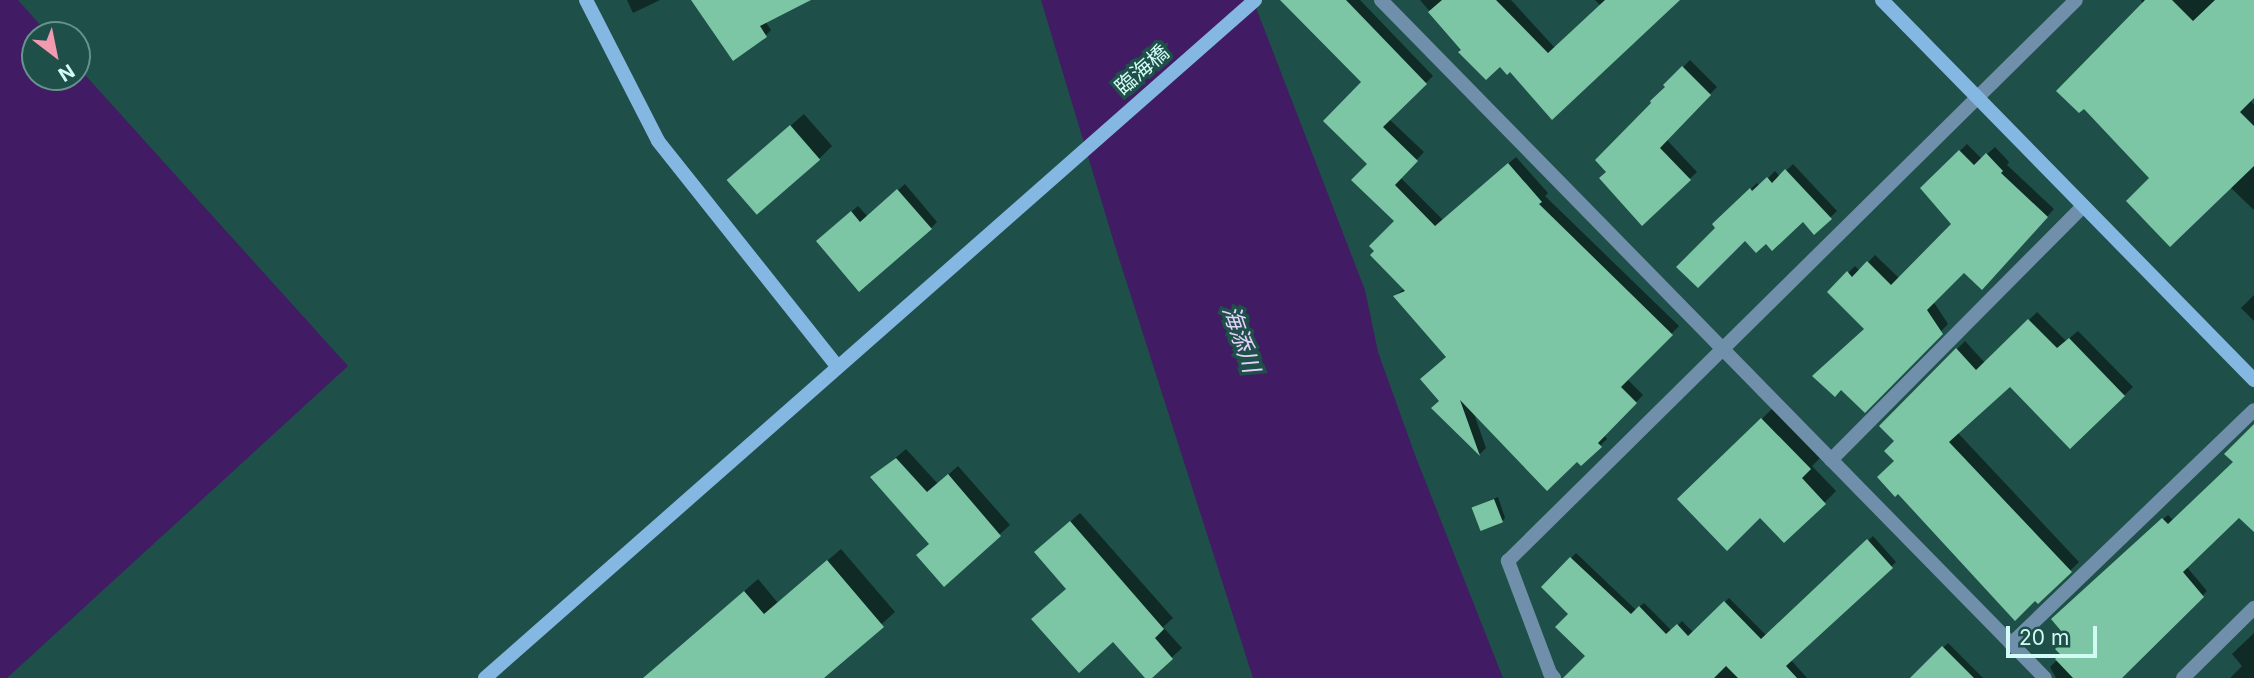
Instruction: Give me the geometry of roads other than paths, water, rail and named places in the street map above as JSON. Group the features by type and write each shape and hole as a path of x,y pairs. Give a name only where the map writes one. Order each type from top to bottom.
{"street":[{"path":"586,0 658,141 837,366"},
{"name":"臨海橋","path":"485,678 1056,172 1255,0"},
{"path":"1381,0 2045,678"},
{"path":"1882,0 2254,380"},
{"path":"1554,678 1508,561 2076,0"},
{"path":"1832,460 2083,206"},
{"path":"2011,644 2254,410"},
{"path":"2183,678 2254,608"}],"water":[{"path":"0,0 18,0 37,21 21,21 21,91 91,91 91,81 348,366 7,678 0,678"},
{"name":"海添川","path":"1041,0 1253,0 1365,290 1378,352 1415,455 1503,678 1253,678 1115,246"}]}
